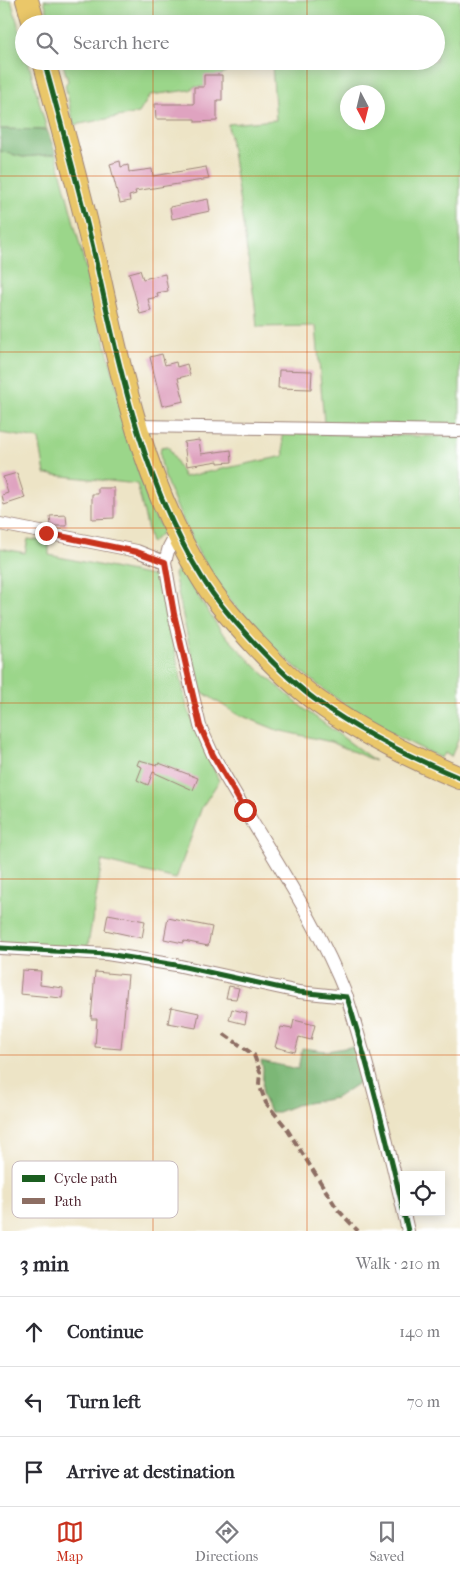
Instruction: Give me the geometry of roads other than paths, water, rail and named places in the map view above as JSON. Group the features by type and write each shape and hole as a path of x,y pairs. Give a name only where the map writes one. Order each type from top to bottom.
{"highway":[{"path":"27,0 31,15"},
{"path":"46,70 82,201 126,389 145,454 162,501 202,578 234,621 272,662 316,700 378,740 460,778"}],"street":[{"path":"137,426 460,431"},
{"path":"0,524 137,552 165,562"},
{"path":"177,532 169,547 165,562 174,614 200,726 217,762 309,916 336,968 366,1057 408,1231"},
{"path":"0,948 107,954 176,965 299,992 347,997"}]}
